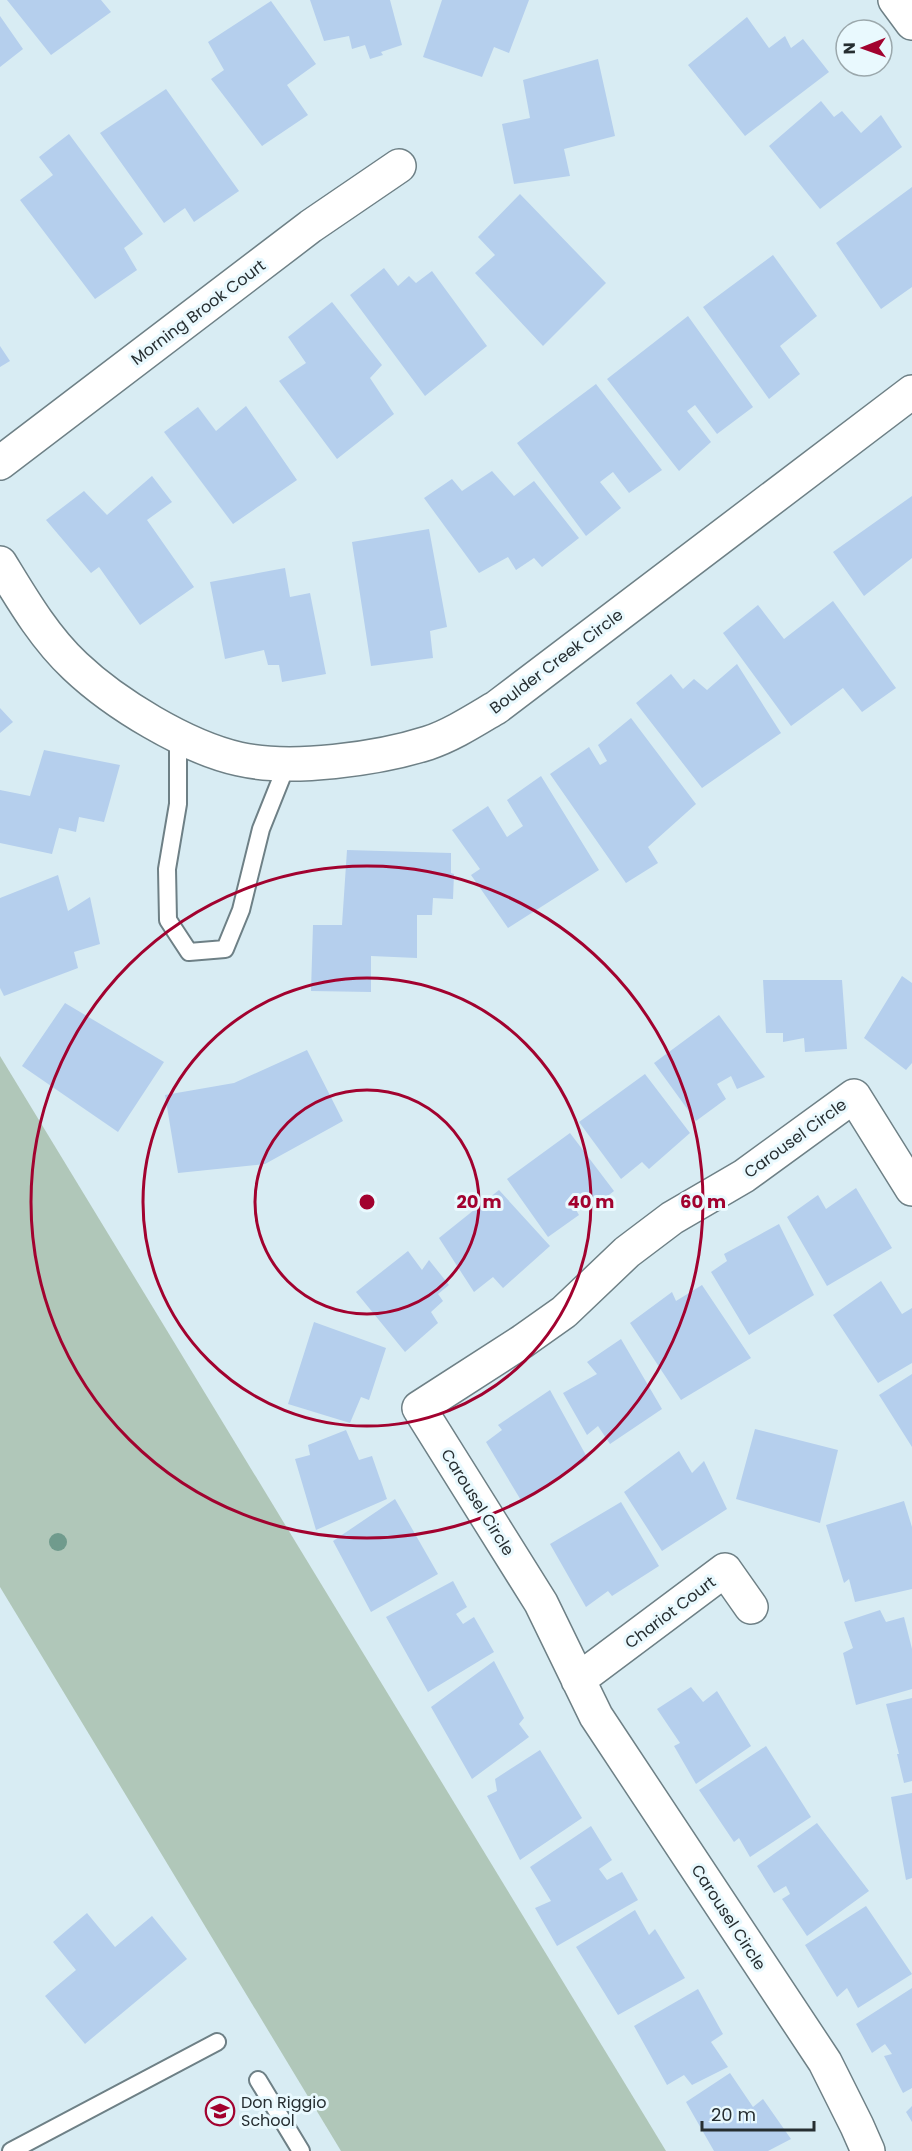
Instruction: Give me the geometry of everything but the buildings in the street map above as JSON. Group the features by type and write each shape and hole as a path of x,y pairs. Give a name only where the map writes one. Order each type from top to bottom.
{"street":[{"path":"895,0 912,23"},
{"name":"Morning Brook Court","path":"0,463 311,226 399,166"},
{"name":"Boulder Creek Circle","path":"0,563 43,631 74,665 106,693 198,747 241,760 287,764 366,758 430,742 497,707 912,392"},
{"name":"Carousel Circle","path":"868,2151 825,2062 596,1716 541,1604 418,1408 564,1312 627,1252 672,1218 744,1176 854,1096 912,1189"},
{"name":"Chariot Court","path":"578,1680 725,1570 751,1607"}],"lane":[{"path":"178,736 178,804 167,869 168,920 189,952 225,949 242,910 261,829 287,764"},
{"path":"11,2151 217,2042"},
{"path":"258,2080 298,2150"}],"green space":[{"path":"0,1056 666,2151 341,2151 0,1587"}],"place":[{"name":"Don Riggio School","path":"220,2111"}]}
